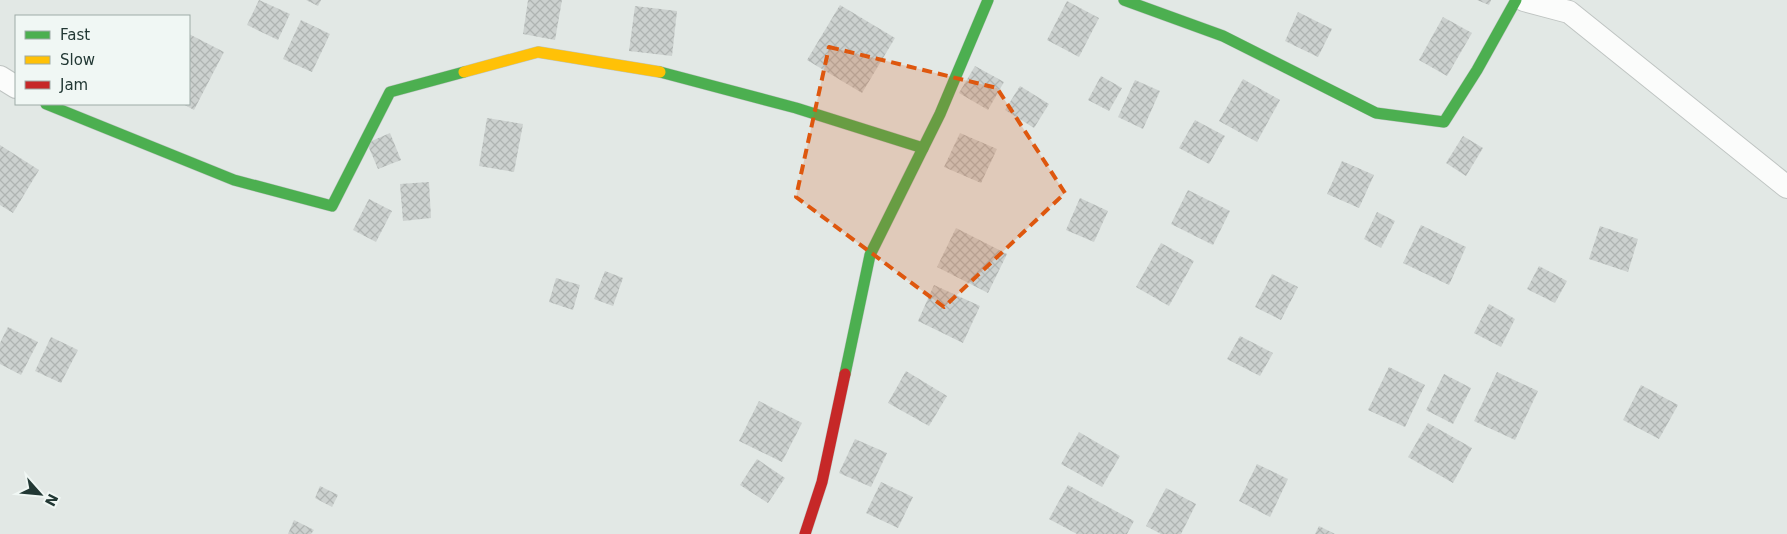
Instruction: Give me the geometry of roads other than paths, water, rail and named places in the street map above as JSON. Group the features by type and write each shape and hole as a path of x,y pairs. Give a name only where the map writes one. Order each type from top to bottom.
{"street":[{"path":"805,534 822,482 870,255 940,114 988,0"},
{"path":"1124,0 1223,36 1376,113 1444,122 1477,70 1516,0"},
{"path":"1535,2 1569,12 1787,187"},
{"path":"48,105 234,180 332,206 390,92 538,52 660,72 796,108 924,148"},
{"path":"0,77 15,86"}]}
